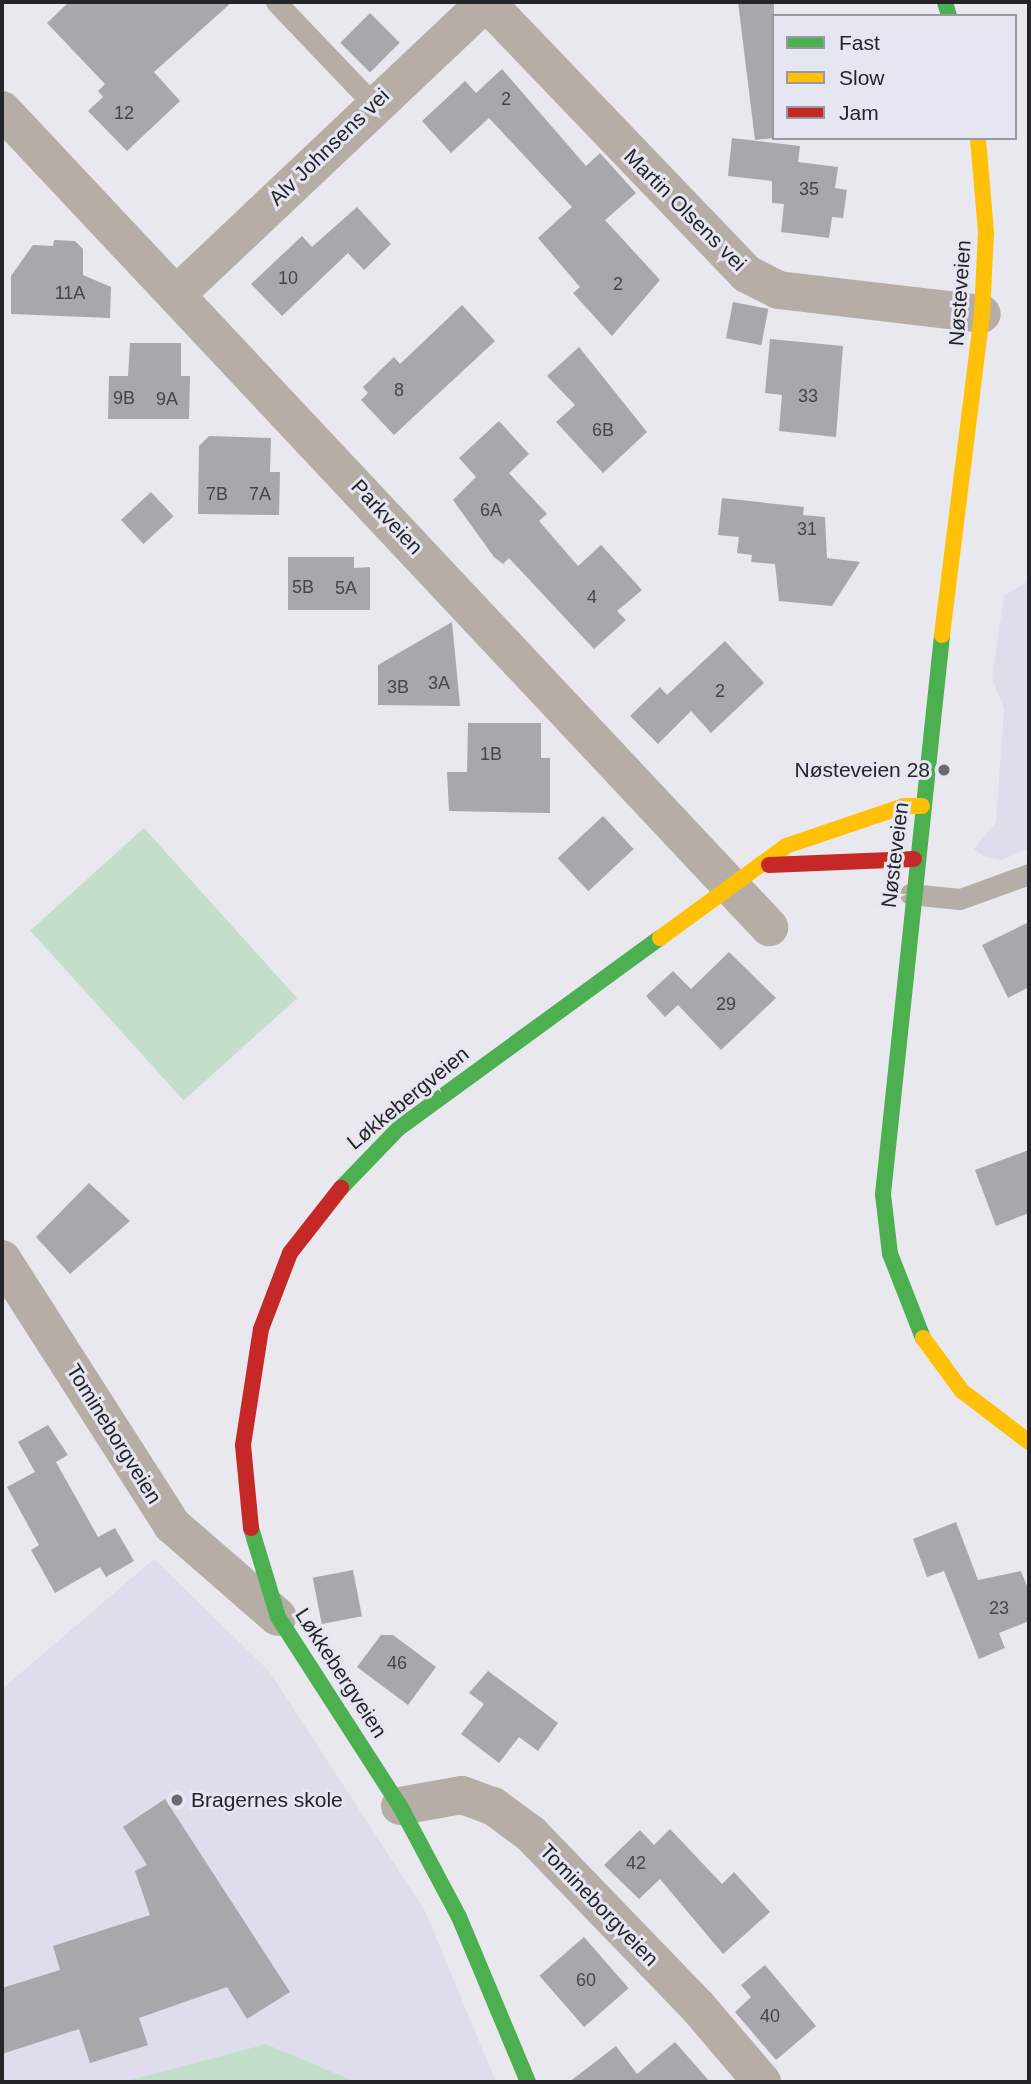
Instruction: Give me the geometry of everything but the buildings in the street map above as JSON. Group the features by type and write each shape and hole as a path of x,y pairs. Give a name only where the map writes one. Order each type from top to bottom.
{"main road":[{"name":"Nøsteveien","path":"978,140 986,232 982,314 914,859 882,1161 890,1254 914,1321 948,1377 1029,1442"},
{"name":"Løkkebergveien","path":"528,2082 459,1917 400,1806 278,1617 244,1505 243,1445 261,1329 290,1253 344,1180 399,1128 728,888 767,865 786,846 904,806 922,806"},
{"name":"Løkkebergveien","path":"767,865 914,859"}],"street":[{"name":"Alv Johnsens vei","path":"176,295 373,104 486,2"},
{"name":"Martin Olsens vei","path":"486,2 747,274 779,290 982,314"},
{"name":"Parkveien","path":"2,110 728,888 769,927"},
{"name":"Tomineborgveien","path":"2,1259 172,1525 278,1617"},
{"name":"Tomineborgveien","path":"400,1806 462,1795 493,1806 531,1835 698,2007 762,2082"}],"lane":[{"path":"276,2 373,104"},
{"path":"910,894 960,899 1029,874"}],"shaded area":[{"path":"1029,581 1029,848 1002,860 985,857 974,849 996,822 1004,709 992,678 1004,596"},
{"name":"Bragernes skole","path":"154,1559 269,1671 425,1911 496,2082 356,2082 266,2044 123,2082 2,2082 2,1689"}],"green space":[{"path":"144,828 297,998 184,1101 30,930"},
{"path":"266,2044 356,2082 123,2082 240,2051"}],"traffic: fast":[{"path":"945,2 948,14"},
{"path":"923,1338 890,1254 883,1194 942,635"},
{"path":"341,1188 399,1128 660,938"},
{"path":"251,1528 278,1617 400,1806 459,1917 528,2082"}],"traffic: slow":[{"path":"942,635 982,314 986,232 978,140"},
{"path":"660,938 786,846 904,806 922,806"},
{"path":"923,1338 962,1391 1029,1442"}],"traffic: jam":[{"path":"769,865 914,859"},
{"path":"251,1528 243,1445 261,1329 290,1253 341,1188"}],"place":[{"name":"Nøsteveien 28","path":"944,770"},
{"name":"Bragernes skole","path":"177,1800"}]}
